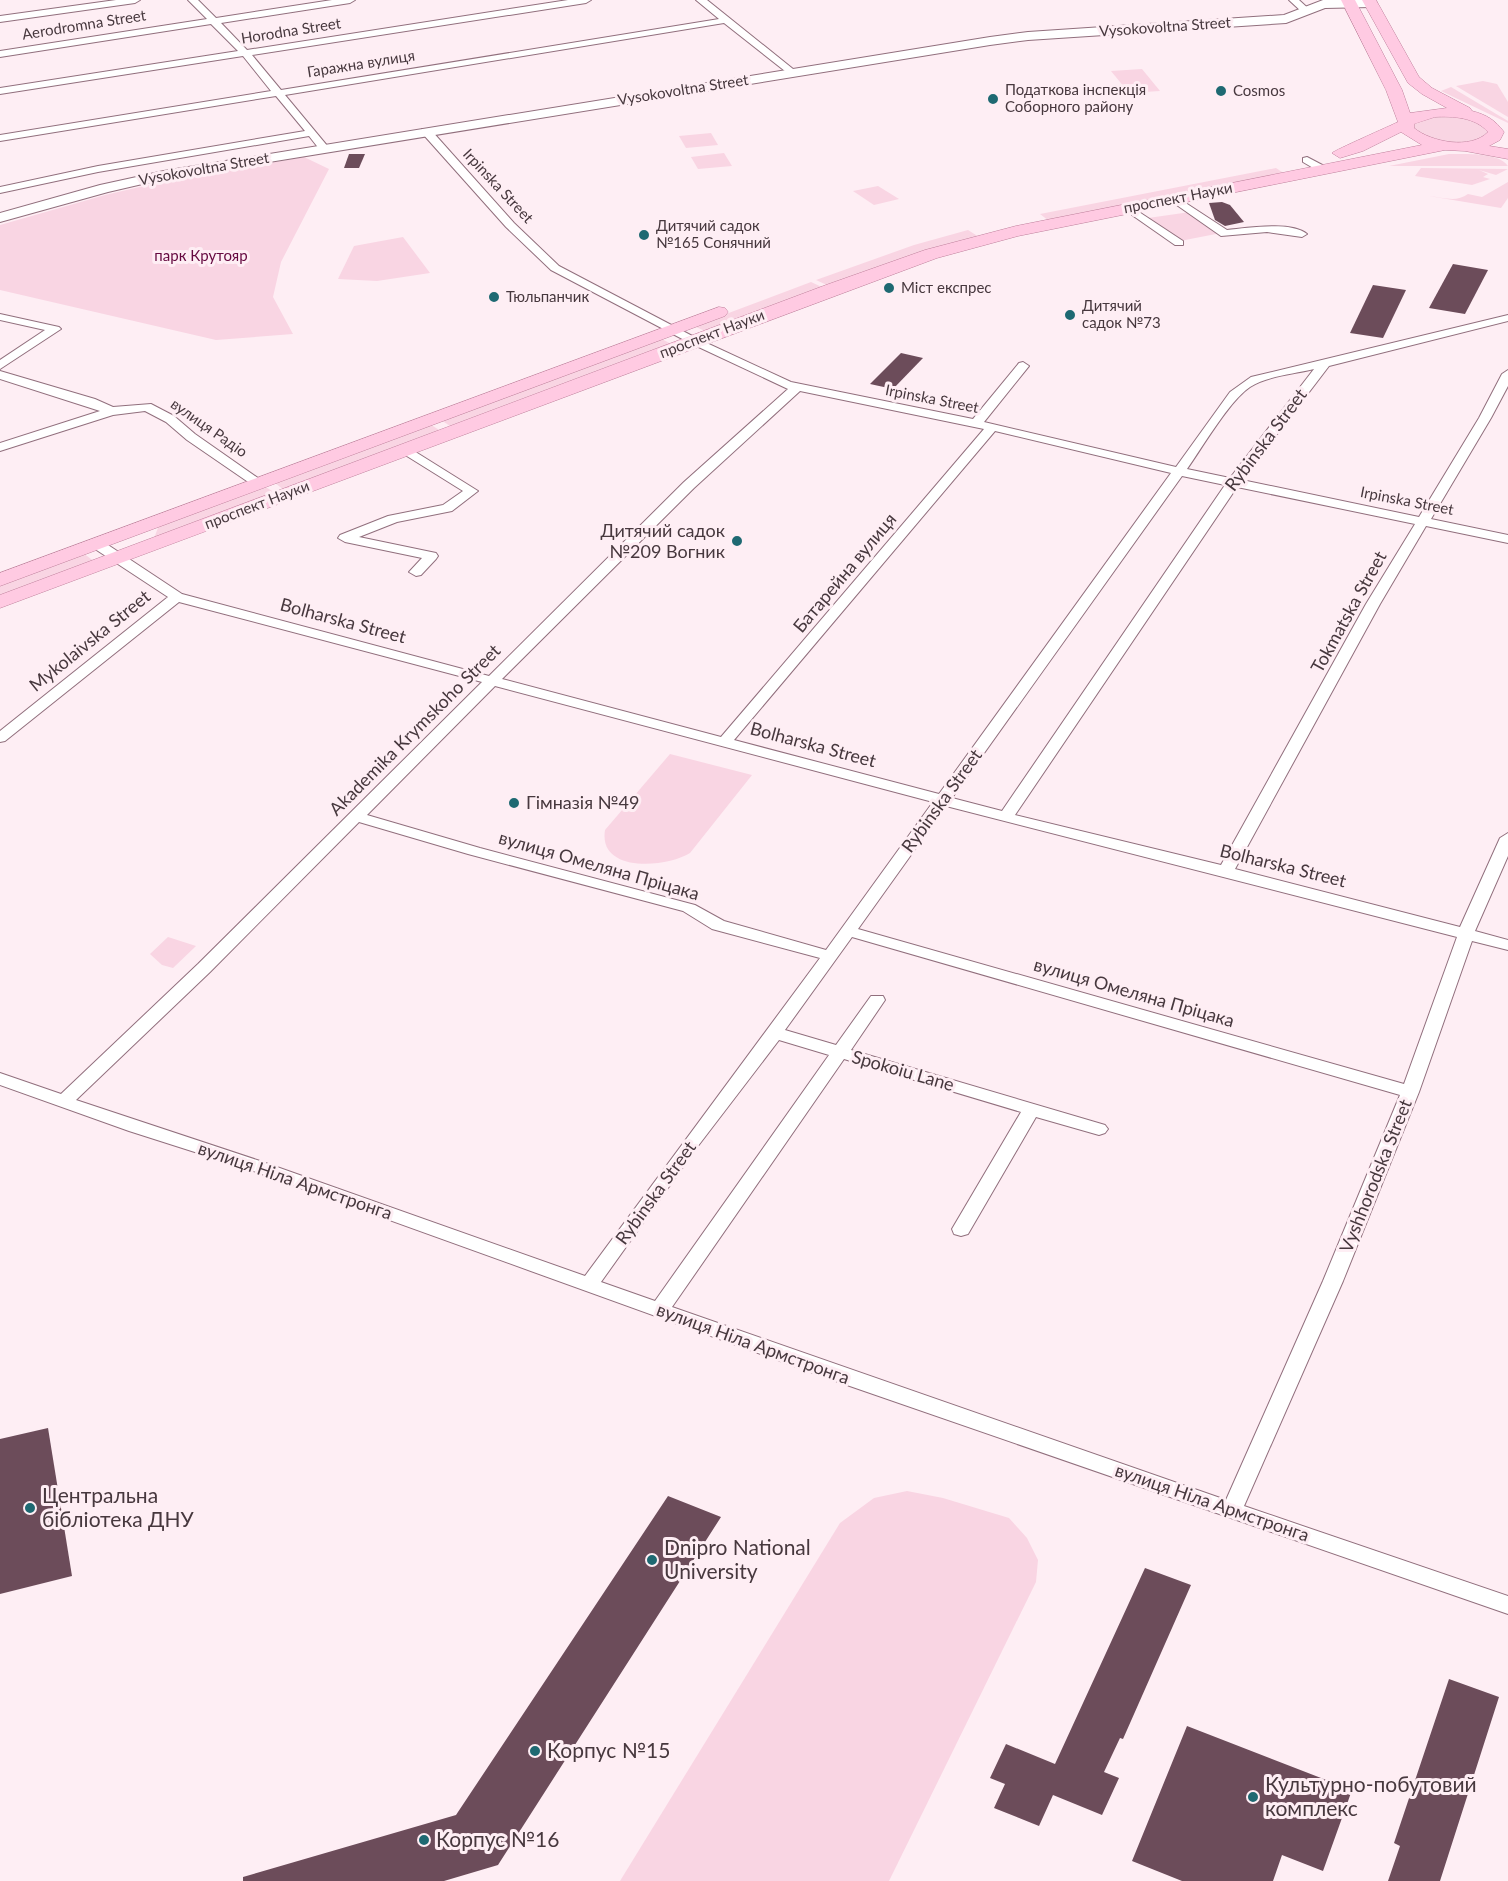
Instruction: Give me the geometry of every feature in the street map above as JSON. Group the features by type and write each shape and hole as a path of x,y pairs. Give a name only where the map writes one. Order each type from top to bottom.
{"main road":[{"path":"1349,1 1394,90 1410,134 1454,146 1508,154"},
{"name":"Vysokovoltna Street","path":"0,218 146,178 1005,39 1286,19 1323,4 1370,1"},
{"path":"1370,1 1413,80 1427,91 1508,134"},
{"name":"проспект Науки","path":"0,602 832,288 956,246 1016,231 1175,199 1454,146 1480,144 1494,137 1496,132 1485,121 1459,114 1420,115 1358,148 995,221 919,240"},
{"path":"813,278 849,264"},
{"name":"проспект Науки","path":"0,580 739,305"}],"street":[{"path":"0,19 135,0"},
{"path":"193,0 245,53 324,148"},
{"name":"Aerodromna Street","path":"0,54 350,0"},
{"name":"Horodna Street","path":"0,91 586,0"},
{"path":"701,0 793,73"},
{"path":"1294,0 1306,11"},
{"name":"Гаражна вулиця","path":"0,138 727,20"},
{"name":"Irpinska Street","path":"426,132 510,225 555,268 694,341 796,388 992,427 1177,471 1508,539"},
{"name":"Vysokovoltna Street","path":"0,190 98,169 311,133"},
{"path":"1307,160 1324,170"},
{"path":"1175,199 1225,234 1267,229 1302,234"},
{"path":"1136,213 1179,243"},
{"path":"0,316 56,329 0,365"},
{"name":"Rybinska Street","path":"590,1285 944,800 1177,471 1234,395 1245,385 1326,361 1508,318"},
{"name":"Rybinska Street","path":"1005,818 1233,483 1326,361"},
{"path":"976,424 1023,366"},
{"name":"Tokmatska Street","path":"1226,871 1373,604 1485,418 1508,374"},
{"name":"вулиця Радіо","path":"0,375 111,411 147,407 170,419 191,437 259,483"},
{"name":"Akademika Krymskoho Street","path":"63,1102 204,968 689,485 796,388"},
{"path":"0,447 111,411"},
{"name":"Батарейна вулиця","path":"725,742 992,427"},
{"path":"406,450 472,491 447,508 393,519 345,538 431,556 416,572"},
{"name":"Bolharska Street","path":"97,544 177,597 1005,818 1226,871 1508,945"},
{"name":"Mykolaivska Street","path":"0,738 177,597"},
{"name":"вулиця Омеляна Пріцака","path":"355,816 474,851 689,908 718,926 830,956"},
{"name":"Vyshhorodska Street","path":"1232,1509 1333,1281 1410,1092 1466,933 1508,838"},
{"name":"вулиця Омеляна Пріцака","path":"848,931 1410,1092"},
{"path":"660,1309 877,1000"},
{"name":"Spokoiu Lane","path":"775,1033 1099,1129"},
{"name":"вулиця Ніла Армстронга","path":"0,1079 254,1165 862,1383 1508,1605"},
{"path":"961,1229 1032,1109"}],"green space":[{"path":"1142,69 1160,91 1129,93 1111,71"},
{"path":"1483,81 1497,84 1508,102 1508,117 1456,86"},
{"path":"1451,87 1508,121 1508,123 1441,91"},
{"path":"1435,115 1473,119 1490,133 1477,140 1453,143 1429,139 1412,128 1415,121"},
{"path":"711,133 718,145 686,148 679,136"},
{"path":"724,153 732,166 698,169 691,157"},
{"path":"1449,154 1490,156 1504,161 1508,166 1389,166"},
{"name":"парк Крутояр","path":"304,157 329,169 281,262 273,297 293,334 216,340 0,290 0,225 105,195 161,182"},
{"path":"1276,168 1285,174 1049,221 1040,214"},
{"path":"1421,168 1508,169 1496,175 1479,170 1488,174 1483,177 1490,179 1472,185 1415,176"},
{"path":"1508,182 1508,198 1501,208 1429,196 1454,199 1468,194 1482,197"},
{"path":"878,186 899,199 874,205 853,191"},
{"path":"1190,212 1221,233 1180,241 1148,218"},
{"path":"968,230 979,237 829,286 816,280 914,245"},
{"path":"403,237 430,273 377,281 338,279 354,246"},
{"path":"811,282 824,288 707,332 694,326"},
{"path":"660,338 673,345 453,428 441,420"},
{"path":"430,424 442,432 285,491 274,482"},
{"path":"264,486 277,494 153,541 159,525"},
{"path":"83,553 95,562 3,596 0,594 0,584"},
{"path":"670,754 752,775 690,853 666,862 651,864 622,860 612,854 606,844 605,830"},
{"path":"168,937 196,946 173,968 162,965 150,954"},
{"path":"907,1491 943,1498 1009,1518 1027,1538 1038,1560 1036,1582 889,1881 620,1881 840,1523 874,1498"}],"building":[{"path":"349,154 365,154 359,168 344,168"},
{"path":"1222,202 1230,205 1244,222 1225,226 1215,220 1209,203"},
{"path":"1453,264 1488,270 1465,314 1429,308"},
{"path":"1373,285 1406,290 1383,338 1350,333"},
{"path":"901,353 923,358 893,389 870,384"},
{"name":"Центральна бібліотека ДНУ","path":"48,1428 72,1576 0,1594 0,1439"},
{"path":"668,1496 721,1517 498,1865 444,1881 243,1881 243,1877 456,1815"},
{"path":"1145,1568 1191,1585 1123,1739 1120,1738 1104,1772 1119,1778 1102,1815 1053,1795 1039,1826 994,1808 1005,1784 990,1778 1006,1744 1055,1764"},
{"path":"1449,1679 1499,1697 1440,1881 1388,1881 1400,1846 1394,1843"},
{"name":"Культурно-побутовий комплекс","path":"1187,1726 1352,1790 1323,1871 1282,1855 1273,1881 1182,1881 1132,1861"}],"place":[{"name":"Cosmos","path":"1221,91"},
{"name":"Податкова інспекція Соборного району","path":"993,99"},
{"name":"Дитячий садок №165 Сонячний","path":"644,235"},
{"name":"Міст експрес","path":"889,288"},
{"name":"Тюльпанчик","path":"494,297"},
{"name":"Дитячий садок №73","path":"1070,315"},
{"name":"Дитячий садок №209 Вогник","path":"737,541"},
{"name":"Гімназія №49","path":"514,803"},
{"name":"Центральна бібліотека ДНУ","path":"30,1508"},
{"name":"Dnipro National University","path":"652,1560"},
{"name":"Корпус №15","path":"535,1751"},
{"name":"Культурно-побутовий комплекс","path":"1253,1797"},
{"name":"Корпус №16","path":"424,1840"}]}
